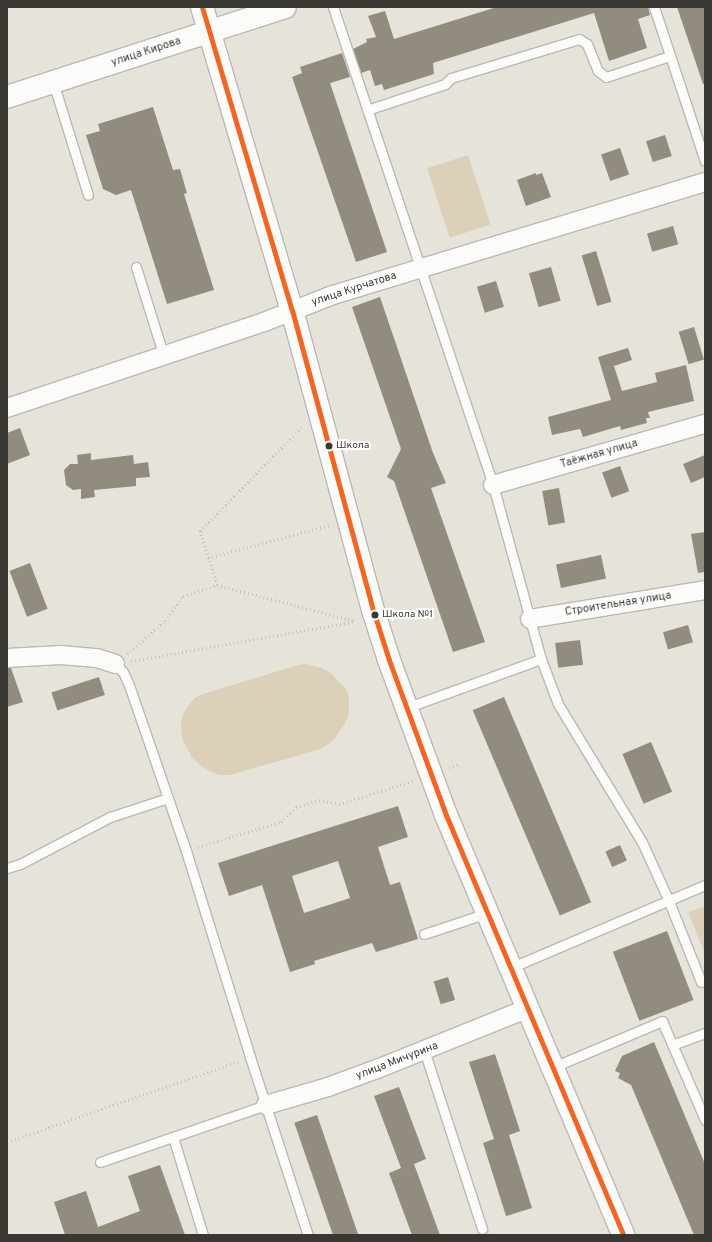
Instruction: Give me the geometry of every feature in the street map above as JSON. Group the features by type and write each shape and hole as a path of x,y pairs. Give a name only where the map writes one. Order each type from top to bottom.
{"main road":[{"path":"202,7 292,310 374,613 406,708 435,788 526,1009 623,1235"},
{"name":"улица Кирова","path":"7,97 285,7"}],"street":[{"name":"улица Курчатова","path":"7,408 264,322 333,295 705,182"},
{"name":"Таёжная улица","path":"493,485 705,424"},
{"name":"Строительная улица","path":"530,619 705,590"},
{"path":"7,658 62,655 97,658 115,664"},
{"name":"улица Мичурина","path":"266,1105 328,1087 526,1009"}],"lane":[{"path":"333,7 493,485 541,659 558,704 642,842 668,899 702,982 705,980"},
{"path":"654,7 705,161"},
{"path":"367,110 445,84 451,78 579,38 587,44 598,71 606,77 670,56"},
{"path":"52,82 88,195"},
{"path":"136,267 164,356"},
{"path":"406,708 541,659"},
{"path":"115,664 123,672 129,685 186,851 250,1057 308,1235"},
{"path":"7,868 20,864 110,818 168,798"},
{"path":"510,968 668,899 705,885"},
{"path":"424,934 487,913"},
{"path":"552,1068 662,1021 705,1120"},
{"path":"672,1045 705,1033"},
{"path":"424,1050 482,1228"},
{"path":"100,1162 266,1105"},
{"path":"172,1137 203,1235"}],"path":[{"path":"217,585 200,531 303,426"},
{"path":"208,558 330,525"},
{"path":"217,585 355,621 115,664 165,621 183,596 217,585"},
{"path":"186,851 281,822 296,807 319,800 340,804 414,781"},
{"path":"7,1142 250,1057"}],"shaded area":[{"path":"468,155 491,224 450,238 427,168"},
{"path":"306,664 322,668 332,674 346,689 349,697 349,713 345,723 330,743 321,749 230,775 219,775 200,765 192,758 182,738 181,725 183,714 194,698 298,665"},
{"path":"705,906 705,954 688,912"}],"building":[{"path":"497,7 648,7 650,15 638,19 647,48 609,61 594,13 433,63 434,74 384,90 382,84 375,86 370,70 361,73 353,49 367,42 366,39 376,37 368,16 385,11 394,39"},
{"path":"677,7 705,7 705,84 703,84"},
{"path":"342,53 350,77 330,83 387,252 356,262 292,77 302,73 300,67"},
{"path":"153,107 173,170 180,169 187,193 184,194 214,290 167,304 131,190 116,195 103,189 86,135 100,131 98,124"},
{"path":"665,135 672,156 653,162 646,141"},
{"path":"620,148 629,174 610,181 601,155"},
{"path":"536,173 536,175 542,173 551,197 526,206 517,180"},
{"path":"673,226 678,244 652,252 647,233"},
{"path":"596,251 611,302 597,306 582,255"},
{"path":"551,267 561,301 539,307 529,273"},
{"path":"496,281 504,307 485,313 477,287"},
{"path":"380,297 433,453 446,483 431,488 485,642 453,652 394,481 387,477 401,449 352,307"},
{"path":"694,327 704,360 689,364 679,332"},
{"path":"628,348 632,360 614,366 622,391 657,382 655,373 686,365 694,401 648,412 650,418 646,418 647,423 621,430 620,426 583,437 580,429 552,435 548,417 611,400 598,357"},
{"path":"20,428 30,455 7,464 7,433"},
{"path":"91,453 91,460 133,455 134,464 148,462 150,477 136,478 136,486 94,490 95,497 81,499 81,489 73,490 66,485 64,470 70,464 78,464 77,455"},
{"path":"705,455 705,477 691,483 683,464"},
{"path":"620,466 629,491 611,498 602,472"},
{"path":"559,488 565,522 548,525 542,491"},
{"path":"705,532 705,572 698,573 691,534"},
{"path":"601,555 606,578 561,588 556,565"},
{"path":"30,563 48,609 27,617 9,571"},
{"path":"688,625 693,642 668,649 663,632"},
{"path":"580,640 583,665 558,668 555,643"},
{"path":"7,668 11,668 23,702 7,707"},
{"path":"99,677 105,695 57,711 51,692"},
{"path":"504,697 591,902 560,916 473,710"},
{"path":"651,742 672,792 644,804 622,754"},
{"path":"398,806 408,837 378,847 390,885 400,882 418,939 376,952 372,943 314,961 315,964 290,972 262,885 229,896 218,863","holes":["338,861 350,898 304,913 292,876"]},
{"path":"620,845 627,861 612,867 605,852"},
{"path":"667,931 694,1000 639,1021 613,952"},
{"path":"448,977 455,1000 441,1004 434,981"},
{"path":"654,1042 705,1164 705,1235 694,1235 631,1085 618,1078 620,1073 615,1071 622,1056"},
{"path":"495,1054 520,1131 509,1135 532,1208 506,1216 483,1143 494,1139 469,1062"},
{"path":"399,1087 426,1159 414,1164 440,1235 412,1235 389,1173 401,1168 374,1096"},
{"path":"317,1115 358,1235 333,1235 294,1123"},
{"path":"160,1165 185,1235 65,1235 54,1202 86,1191 98,1227 140,1211 128,1176"}],"transit line":[{"path":"202,7 292,310 374,613 389,660 446,815 623,1235"}],"place":[{"name":"Школа","path":"329,446"},
{"name":"Школа №1","path":"375,615"}]}
